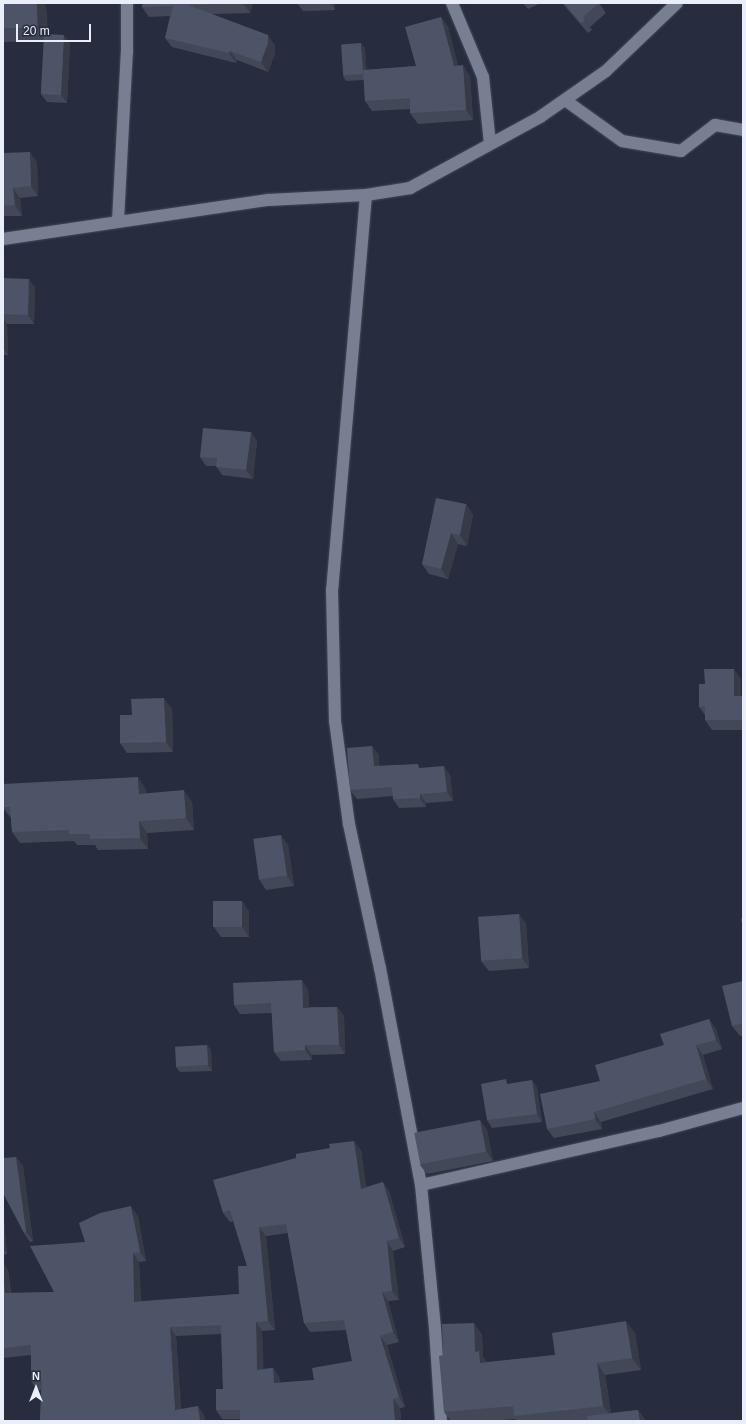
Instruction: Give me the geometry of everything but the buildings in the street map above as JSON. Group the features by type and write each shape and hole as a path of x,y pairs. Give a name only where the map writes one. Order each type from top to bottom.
{"street":[{"path":"118,221 128,52 127,3"},
{"path":"452,3 483,77 490,144"},
{"path":"3,238 268,200 366,195 410,188 540,117 606,71 678,3"},
{"path":"564,100 622,141 681,151 715,125 743,130"},
{"path":"366,195 332,590 335,721 349,824 380,968 421,1185 435,1328 440,1421"},
{"path":"421,1185 659,1131 743,1108"}]}
